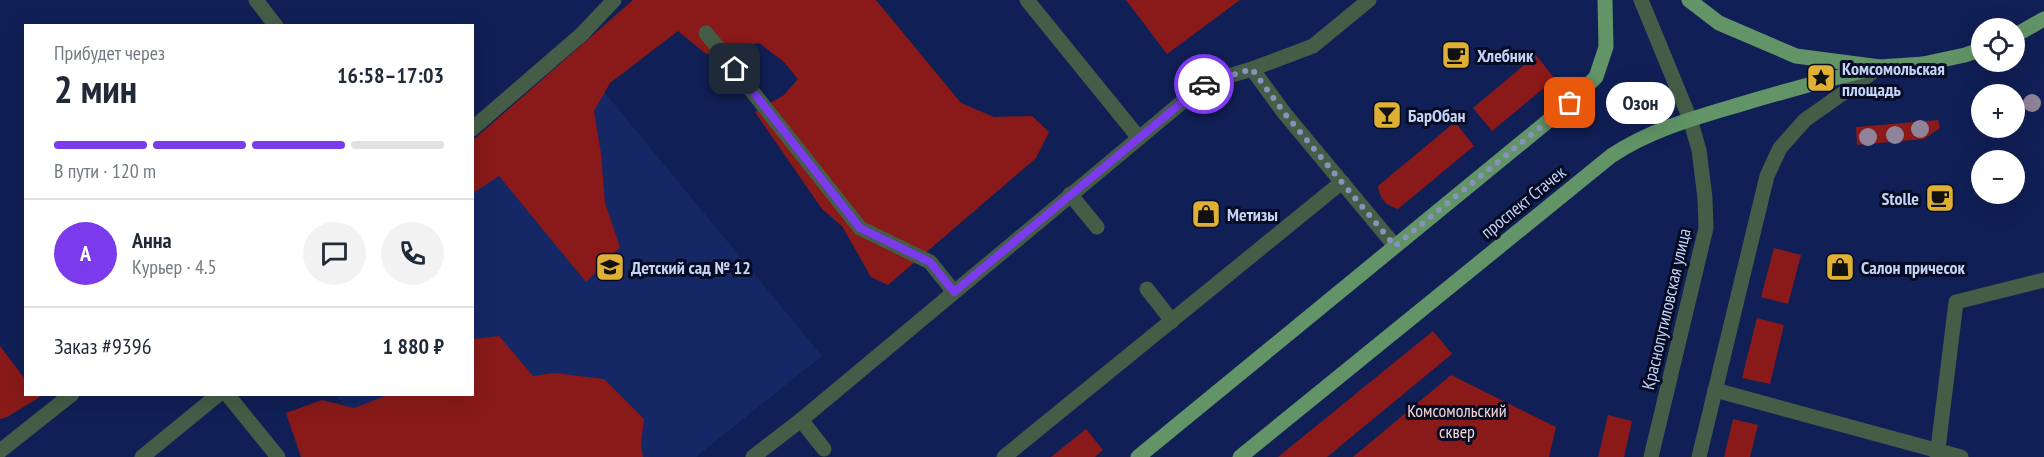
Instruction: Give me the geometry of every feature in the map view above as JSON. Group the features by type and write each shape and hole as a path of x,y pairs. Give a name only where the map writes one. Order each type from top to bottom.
{"main road":[{"path":"1138,457 1570,103 1596,77 1606,47 1605,0"},
{"path":"1689,0 1719,23 1796,56 1880,67 1923,64 1971,53"},
{"path":"2025,30 2044,19"},
{"name":"проспект Стачек","path":"1239,457 1611,156 1633,141 1689,119 1803,85 1880,67"}],"street":[{"path":"256,0 274,24"},
{"path":"474,127 582,34 614,0"},
{"path":"1027,0 1139,138"},
{"path":"753,457 801,420 1205,82 1252,69 1313,45 1369,0"},
{"name":"Краснопутиловская улица","path":"1641,0 1689,119 1699,150 1706,228 1651,457"},
{"path":"706,33 860,228 930,262 954,292"},
{"path":"1699,457 1767,176 1780,148 1805,120 1880,67"},
{"path":"1252,69 1285,114 1395,246"},
{"path":"1004,457 1342,182"},
{"path":"1070,194 1097,227"},
{"path":"1937,454 1956,302 2044,280"},
{"path":"1146,289 1172,321"},
{"path":"1715,390 1937,454 1961,457"},
{"path":"0,451 69,396"},
{"path":"142,457 217,396"},
{"path":"229,396 278,457"},
{"path":"801,420 824,449"}],"shaded area":[{"name":"Детский сад № 12","path":"591,76 822,356 696,457 388,457 336,396 474,396 474,177"}],"green space":[{"path":"633,0 876,0 961,103 994,117 1032,116 1049,132 1036,158 888,285 871,277 842,226 822,209 755,112 784,95 798,79 784,62 759,43 706,54 678,31 610,83 594,111 601,154 605,203 620,247 586,282 499,176 474,192 474,139"},
{"path":"1126,0 1240,0 1167,54"},
{"path":"1536,55 1555,79 1492,131 1473,108"},
{"path":"1938,120 1940,128 1924,139 1857,145 1856,127"},
{"path":"1455,122 1474,146 1398,209 1386,203 1380,195 1378,186"},
{"path":"1774,248 1801,255 1788,304 1761,297"},
{"path":"1757,318 1784,325 1770,384 1742,378"},
{"path":"1433,331 1452,354 1327,457 1278,457"},
{"path":"499,336 533,376 554,373 604,379 644,419 641,444 643,457 301,457 286,413 322,400 354,408 385,396 474,396 474,339"},
{"path":"0,346 24,378 24,396 40,397 0,419"},
{"name":"Комсомольский сквер","path":"1451,375 1556,427 1549,457 1353,457"},
{"path":"1608,415 1632,421 1624,457 1598,457"},
{"path":"1733,419 1758,425 1750,457 1724,457"},
{"path":"1086,429 1103,450 1095,457 1051,457"}],"way so far":[{"path":"1204,84 1252,69 1285,114 1395,246 1570,103"}],"place":[{"name":"Хлебник","path":"1456,55"},
{"name":"Комсомольская площадь","path":"1821,78"},
{"name":"Озон","path":"1570,103"},
{"name":"БарОбан","path":"1387,115"},
{"name":"Stolle","path":"1940,198"},
{"name":"Метизы","path":"1206,214"},
{"name":"Детский сад № 12","path":"610,267"},
{"name":"Салон причесок","path":"1840,267"}],"route":[{"path":"735,69 860,228 930,262 954,292 1204,84"}]}
